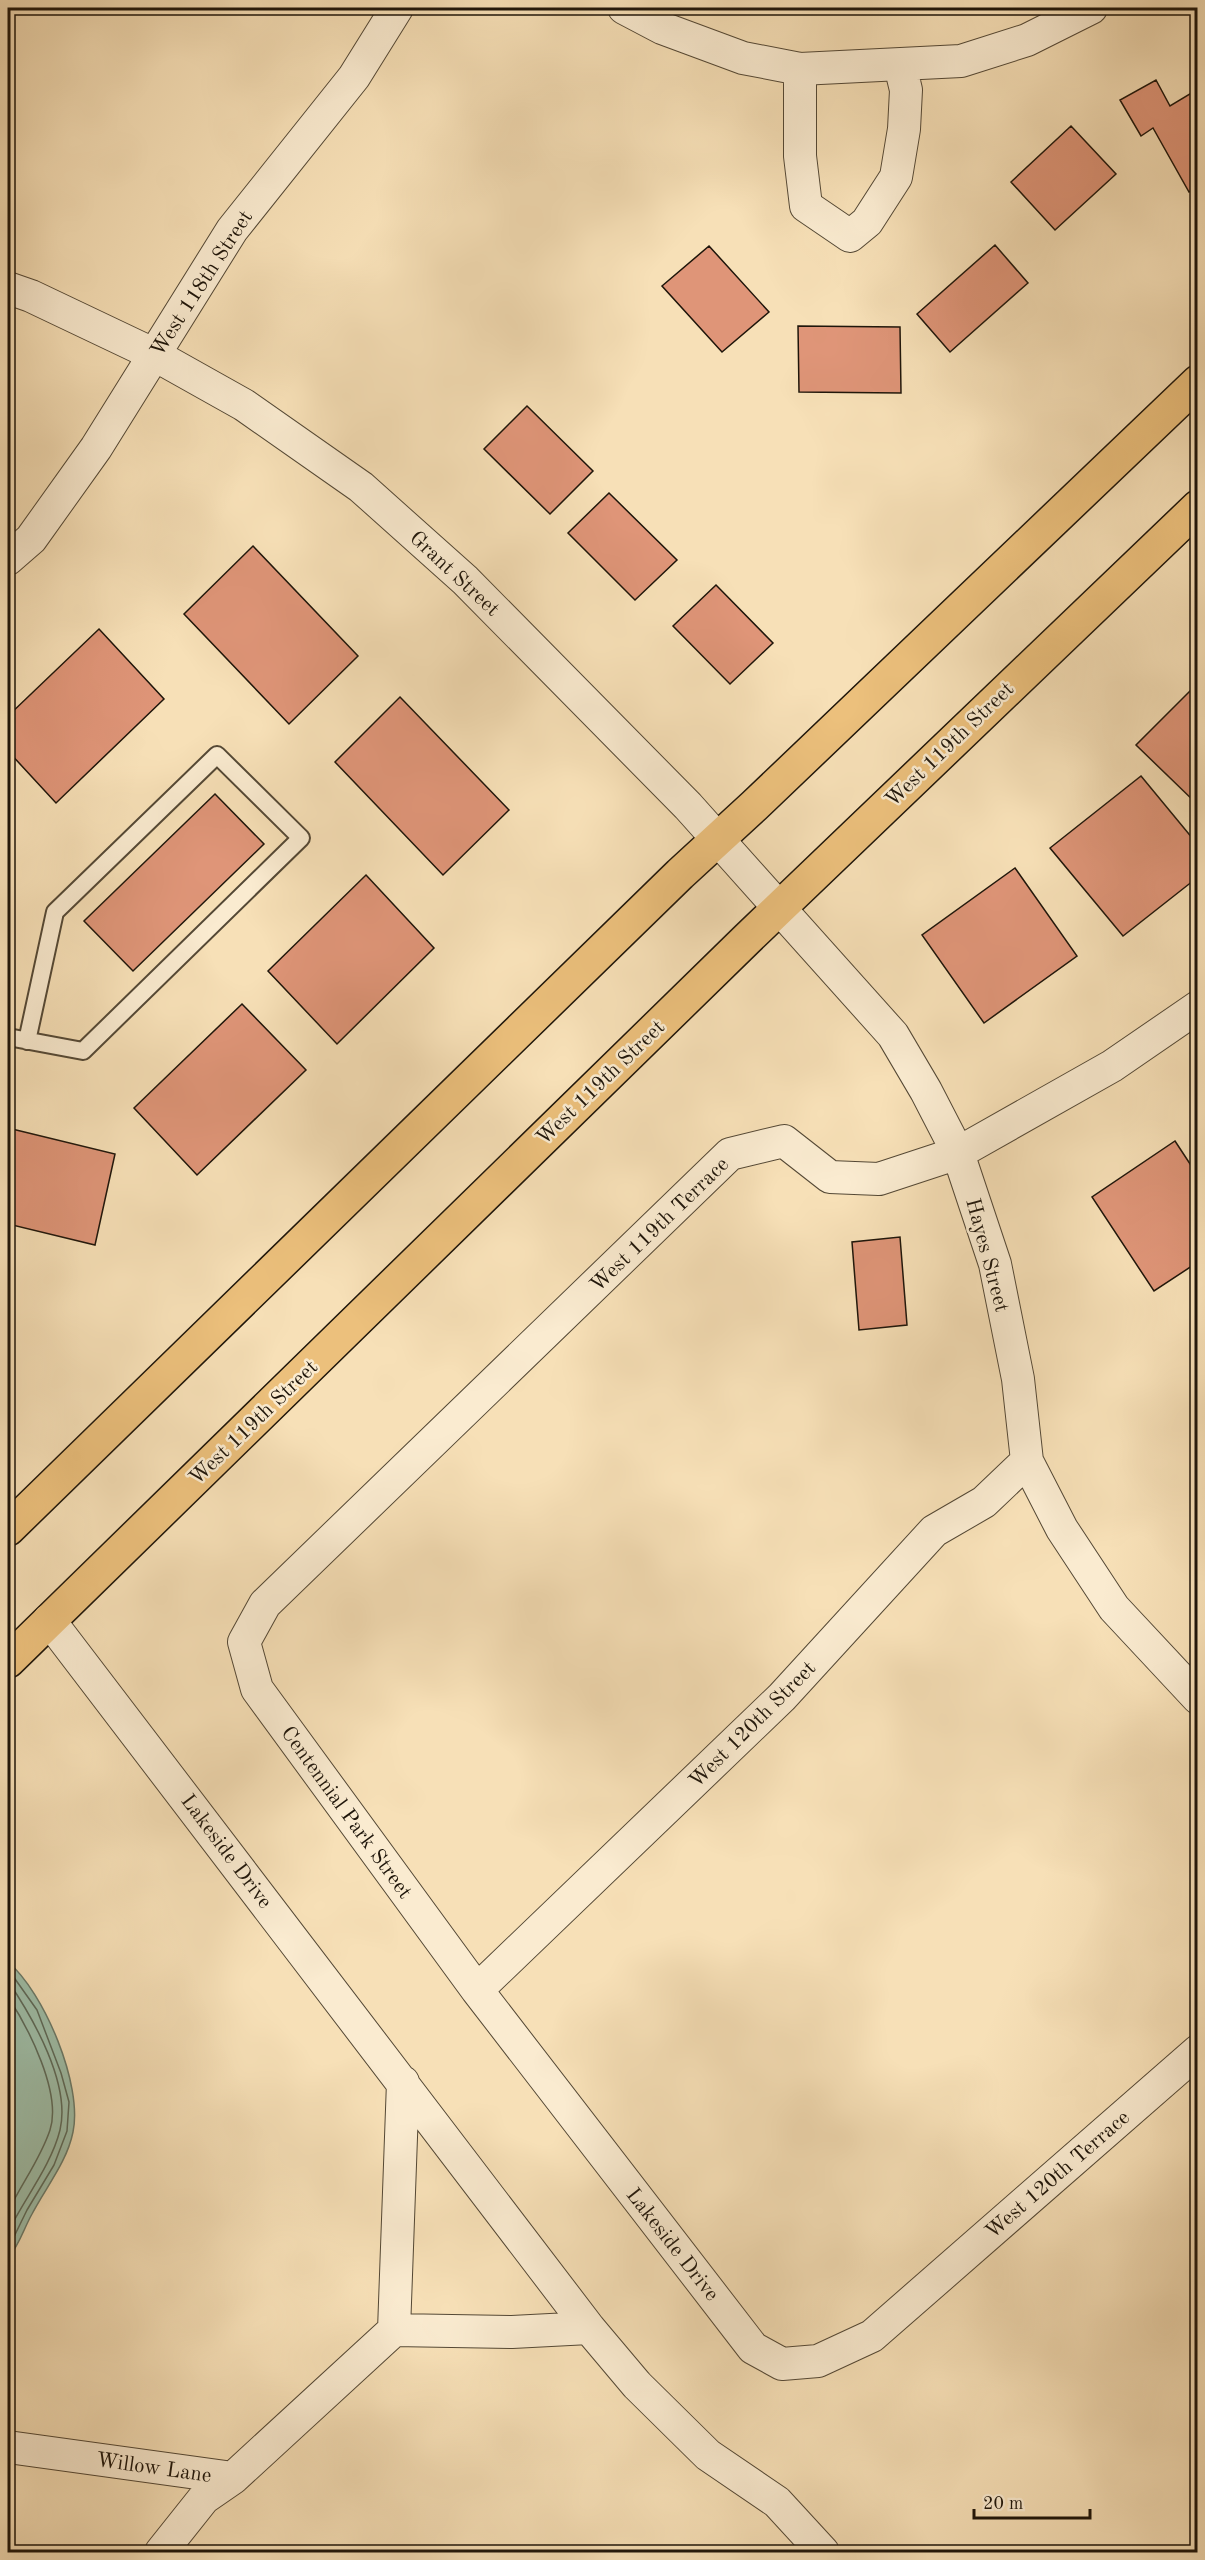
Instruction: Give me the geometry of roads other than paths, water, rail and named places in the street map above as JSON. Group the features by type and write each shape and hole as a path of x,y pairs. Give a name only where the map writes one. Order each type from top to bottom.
{"main road":[{"path":"8,1529 719,839 1197,382"},
{"name":"West 119th Street","path":"8,1661 780,907 1197,507"}],"street":[{"name":"West 118th Street","path":"8,559 31,539 96,448 232,230 354,77 397,8"},
{"path":"624,8 662,28 743,58 800,69 961,61 1027,40 1091,8"},
{"path":"800,69 800,156 806,206 850,236 867,222 896,177 904,129 906,90 900,64"},
{"name":"Grant Street","path":"8,288 31,296 153,354 244,405 361,487 465,580 719,839"},
{"name":"Hayes Street","path":"719,839 893,1035 926,1091 958,1153 996,1264 1018,1379 1027,1461 1062,1529 1114,1608 1197,1698"},
{"name":"West 119th Terrace","path":"244,1642 265,1604 730,1154 784,1141 830,1177 879,1179 958,1153 1112,1066 1197,1007"},
{"name":"West 120th Street","path":"471,1982 782,1697 934,1531 984,1502 1027,1461"},
{"name":"Lakeside Drive","path":"49,1620 589,2328 637,2385 708,2455 777,2502 823,2553"},
{"name":"Centennial Park Street","path":"244,1642 256,1689 471,1982"},
{"name":"Lakeside Drive","path":"471,1982 753,2348 782,2364 818,2361 872,2336 917,2296"},
{"name":"West 120th Terrace","path":"917,2296 1197,2053"},
{"path":"394,2330 403,2082"},
{"path":"233,2478 394,2330 512,2332 589,2328"},
{"name":"Willow Lane","path":"8,2447 233,2478"},
{"name":"Willow Lane","path":"161,2553 204,2498 233,2478"}],"lane":[{"path":"8,1037 27,1041 83,1051 301,838 217,755 55,912 27,1041"}],"water":[{"path":"8,1962 22,1976 35,1995 58,2041 72,2090 75,2112 73,2132 66,2154 8,2258"}]}
